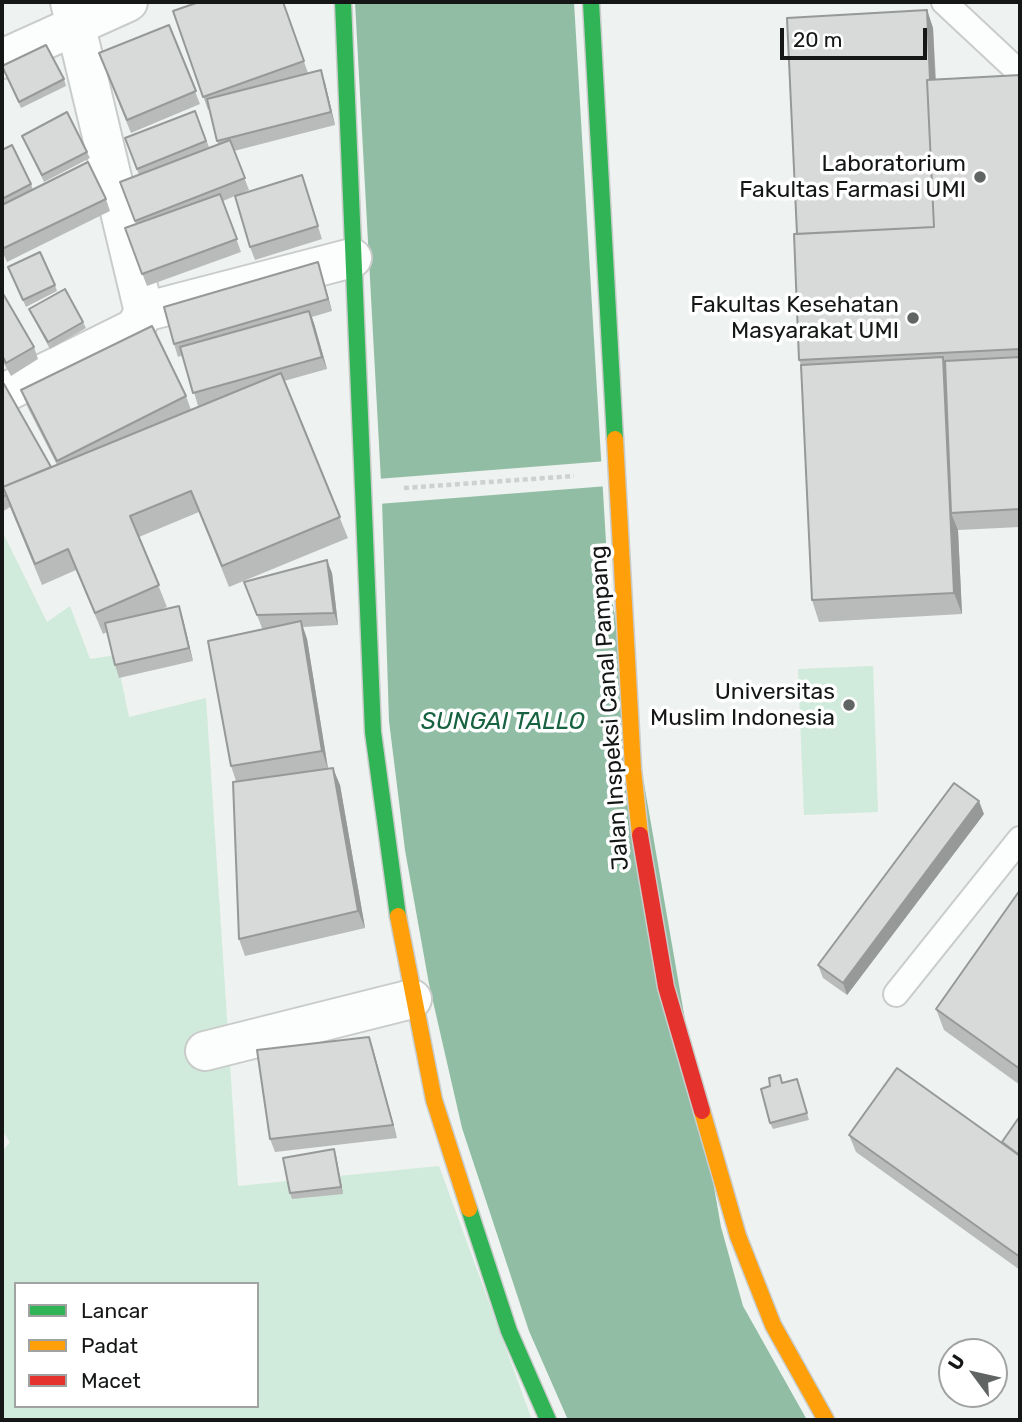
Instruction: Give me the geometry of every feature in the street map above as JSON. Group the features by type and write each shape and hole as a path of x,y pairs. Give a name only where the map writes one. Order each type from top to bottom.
{"street":[{"path":"2,59 73,13 128,2"},
{"path":"343,2 373,732 391,879 412,999 434,1100 478,1244 509,1331 548,1420"},
{"name":"Jalan Inspeksi Canal Pampang","path":"591,2 634,769 645,875 666,987 738,1236 773,1325 826,1420"},
{"path":"2,394 135,328 144,312 73,13"},
{"path":"144,312 352,258"},
{"path":"205,1051 412,999"}],"lane":[{"path":"944,2 1020,73"},
{"path":"896,994 1020,839"}],"path":[{"path":"362,492 617,472"}],"shaded area":[{"path":"2,531 47,622 70,606 90,659 116,655 129,717 206,698 238,1186 439,1166 532,1420 2,1420 2,1152 10,1142 2,1130"},
{"path":"873,666 878,812 804,815 798,669"}],"water":[{"name":"SUNGAI TALLO","path":"355,2 574,2 608,576 721,1227 743,1306 807,1420 568,1420 529,1331 462,1128 429,984 405,850 389,721 382,500"}],"pier":[{"path":"607,461 608,486 378,504 377,479"}],"building":[{"path":"199,2 283,2 304,61 203,97 173,11"},
{"path":"927,10 930,80 927,80 934,227 797,234 787,18"},
{"path":"169,25 196,91 127,120 99,53"},
{"path":"46,45 64,79 19,102 2,66"},
{"path":"321,70 331,112 217,141 207,99"},
{"path":"1020,75 1020,349 799,360 794,234 934,227 927,80"},
{"path":"195,111 206,141 137,169 125,138"},
{"path":"67,112 87,152 42,175 22,136"},
{"path":"230,140 245,178 135,221 120,182"},
{"path":"12,145 31,184 2,199 2,150"},
{"path":"88,162 106,199 2,249 2,205"},
{"path":"302,175 318,226 250,247 235,196"},
{"path":"220,194 237,239 142,274 125,228"},
{"path":"40,252 55,285 23,300 8,267"},
{"path":"318,262 328,299 174,344 164,307"},
{"path":"65,289 83,322 48,342 29,309"},
{"path":"2,292 34,347 6,363 2,355"},
{"path":"309,311 322,357 193,393 180,347"},
{"path":"152,326 186,396 57,461 21,390"},
{"path":"943,357 954,593 812,600 801,365"},
{"path":"1020,357 1020,509 951,513 945,361"},
{"path":"281,373 340,517 222,566 191,491 130,516 159,585 95,613 68,549 35,564 3,487"},
{"path":"4,384 51,467 3,487 6,495 2,497 2,386"},
{"path":"327,560 334,613 257,615 244,582"},
{"path":"179,606 189,648 115,665 105,623"},
{"path":"301,621 322,751 231,766 208,641"},
{"path":"333,768 358,911 239,939 233,782"},
{"path":"954,783 979,801 843,983 818,965"},
{"path":"1020,890 1020,1069 936,1009"},
{"path":"369,1037 393,1125 270,1139 257,1050"},
{"path":"897,1068 1020,1156 1020,1257 849,1135"},
{"path":"780,1075 782,1083 797,1079 807,1113 770,1123 761,1089 770,1086 769,1078"},
{"path":"1020,1116 1020,1151 1018,1154 1002,1142"},
{"path":"334,1149 341,1187 290,1193 283,1158"}],"traffic: fast":[{"path":"343,2 373,732 398,916"},
{"path":"591,2 615,439"},
{"path":"469,1209 509,1331 548,1420"}],"traffic: slow":[{"path":"615,439 633,769 640,835"},
{"path":"398,916 434,1100 469,1209"},
{"path":"702,1111 738,1236 773,1325 826,1420"}],"traffic: jam":[{"path":"640,835 666,987 702,1111"}],"place":[{"name":"Laboratorium Fakultas Farmasi UMI","path":"980,177"},
{"name":"Fakultas Kesehatan Masyarakat UMI","path":"913,318"},
{"name":"Universitas Muslim Indonesia","path":"849,705"}]}
